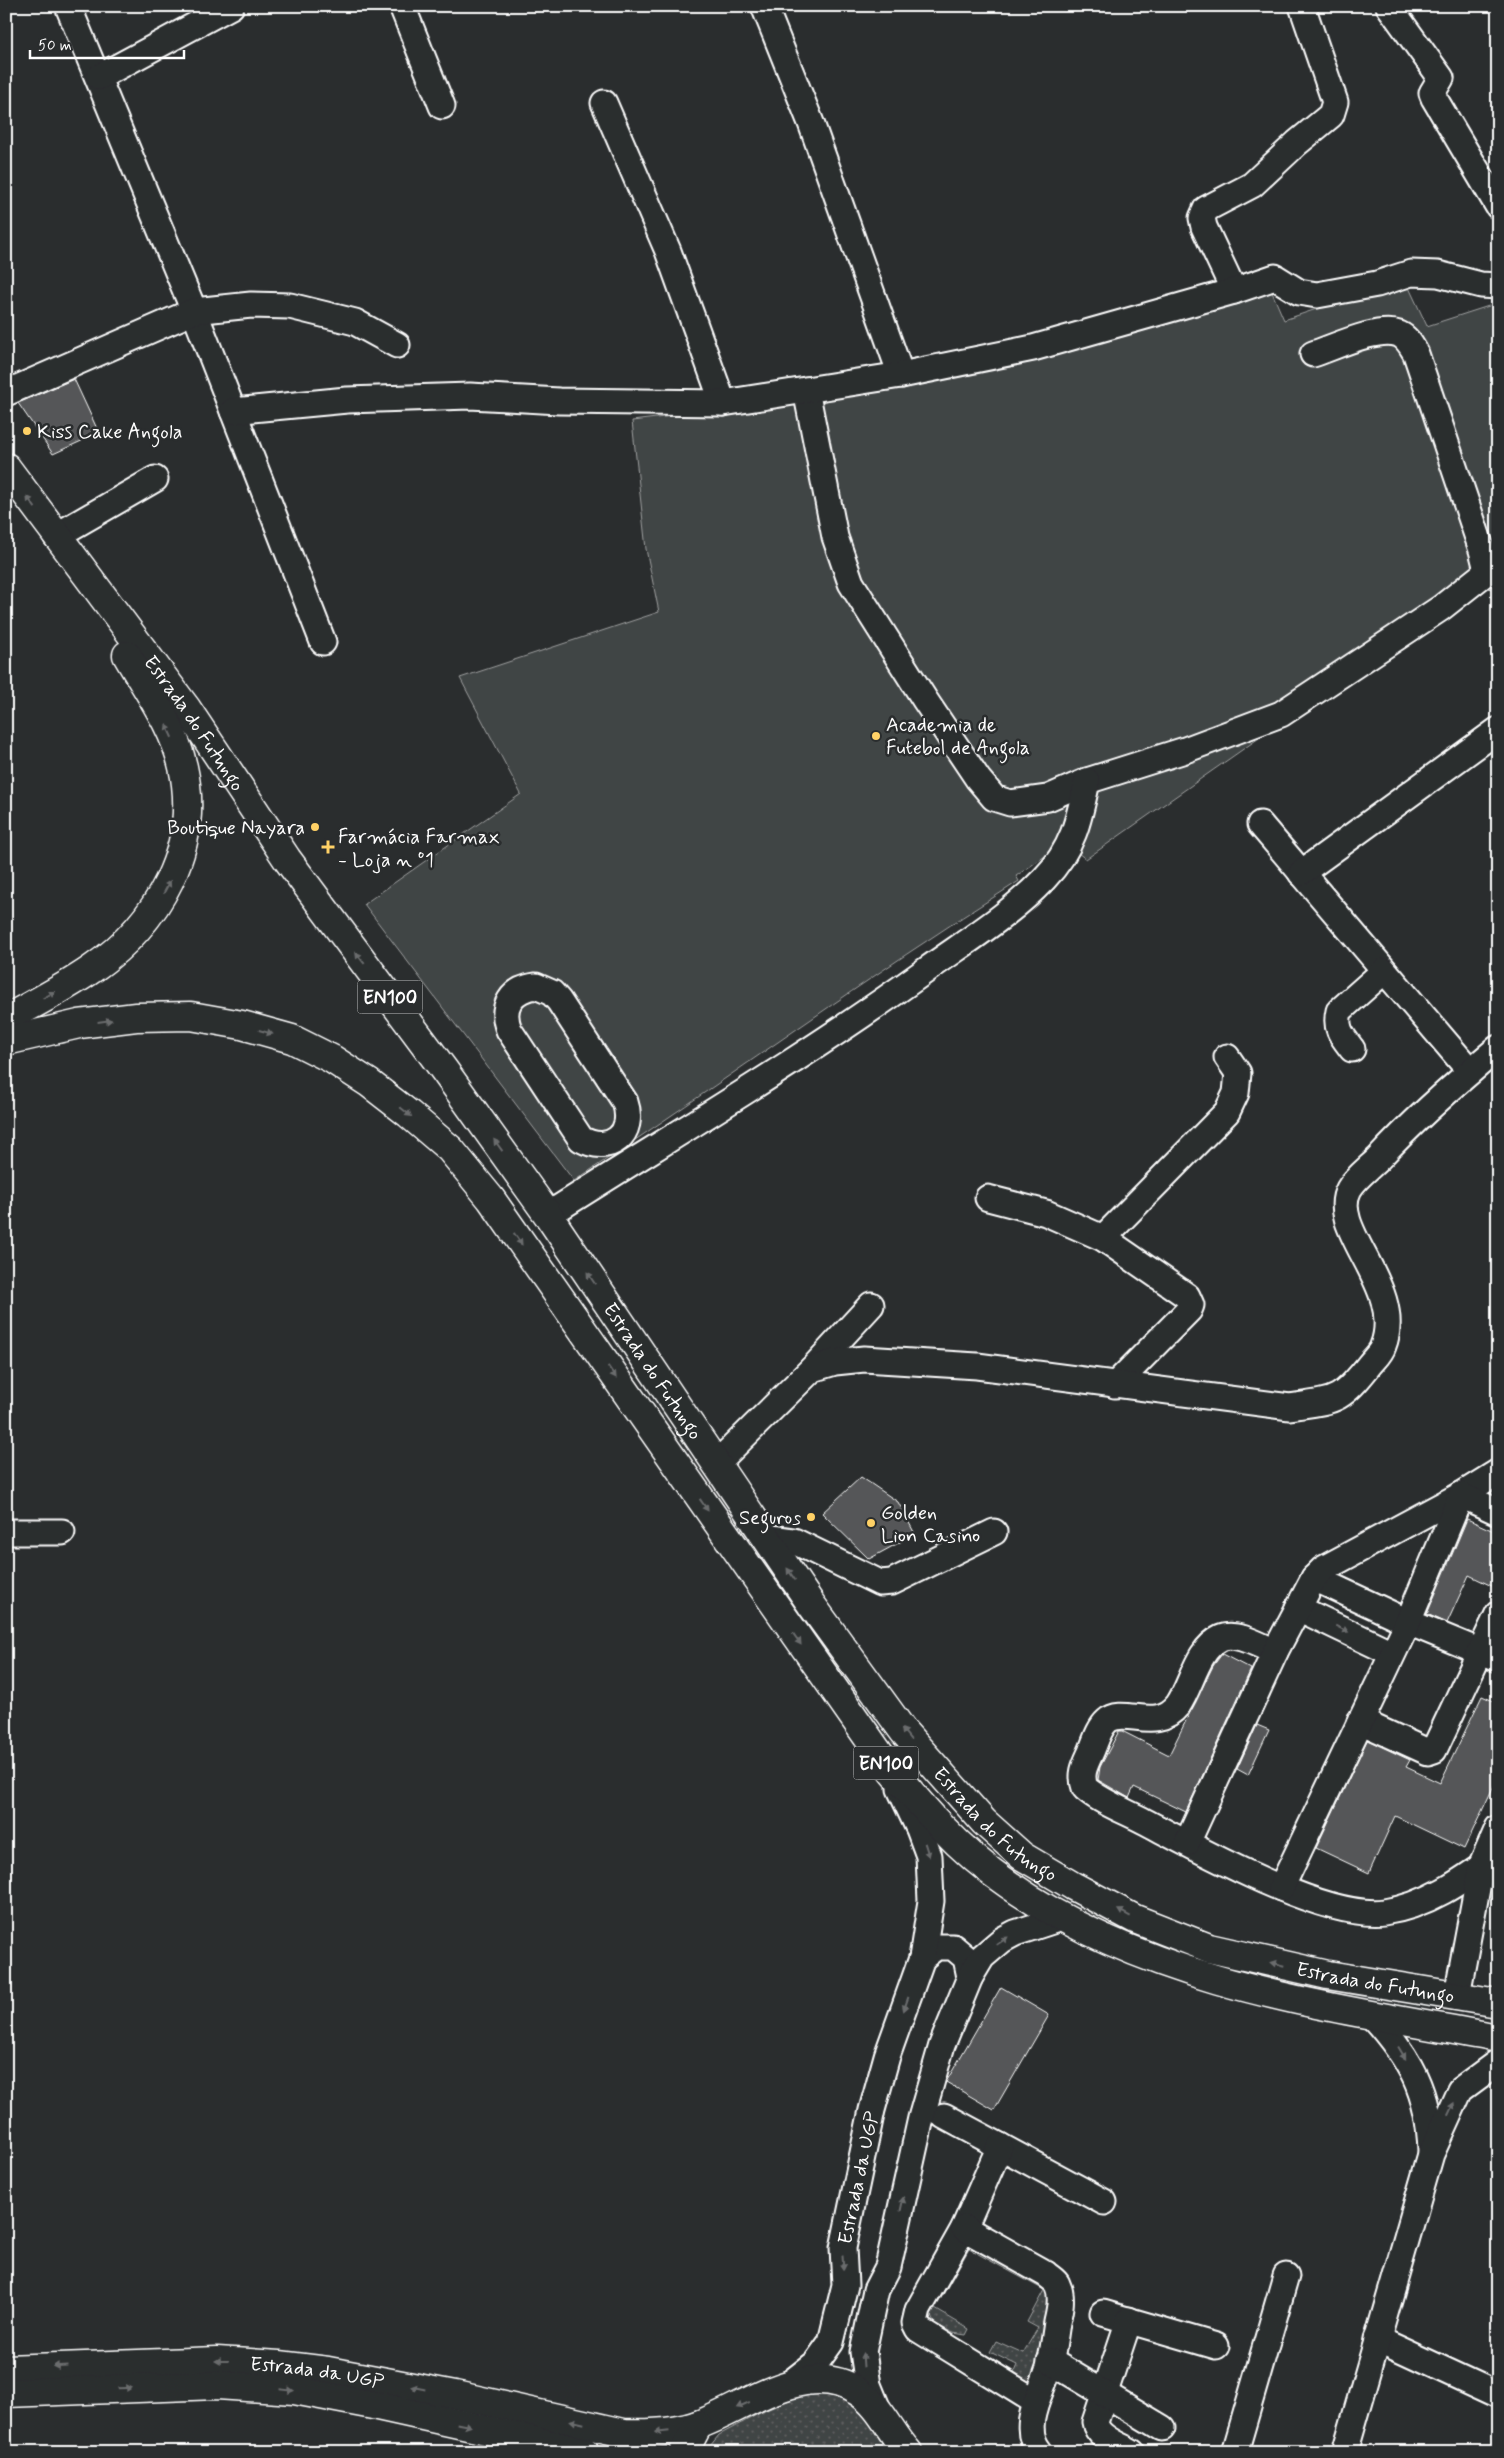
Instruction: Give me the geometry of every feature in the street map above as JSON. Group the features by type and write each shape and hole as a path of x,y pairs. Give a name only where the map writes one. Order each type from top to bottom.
{"main road":[{"name":"Estrada do Futungo","path":"6,467 186,709 286,859 444,1070 548,1215 811,1604 904,1732 984,1822 1022,1856 1135,1919 1209,1948 1328,1975 1476,1999"},
{"path":"6,1019 94,968 141,924 164,893 173,876 184,840 187,821 183,766 172,736 159,709 56,536"},
{"name":"Estrada do Futungo","path":"6,1041 79,1024 136,1017 191,1016 242,1025 292,1039 332,1058 370,1083 450,1149 490,1199 883,1759 922,1807 965,1850 1007,1884 1062,1918 1120,1946 1202,1975 1372,2015 1498,2038"},
{"name":"Estrada da UGP","path":"6,2369 217,2361 279,2365 328,2371 455,2396 624,2433 667,2432 698,2425 788,2385 813,2380 833,2381 856,2390 877,2407 903,2449"},
{"name":"Estrada da UGP","path":"6,2393 217,2385 284,2389 373,2404 585,2452"},
{"path":"684,2452 698,2425"}],"street":[{"path":"68,6 194,311 323,642"},
{"path":"98,77 231,6"},
{"path":"402,6 442,106"},
{"path":"764,6 812,123 901,374"},
{"path":"1234,291 1204,226 1202,218 1206,209 1252,185 1297,143 1331,115 1334,110 1335,102 1302,6"},
{"path":"1389,6 1442,78 1432,93 1434,98 1498,206"},
{"path":"604,103 668,251 723,404"},
{"path":"233,411 347,400 470,396 559,401 723,404 901,374 1033,348 1234,291 1275,277 1299,292 1317,295 1377,284 1411,273 1438,274 1481,285 1498,286"},
{"path":"6,393 194,311 251,305 290,306 355,322 397,345"},
{"path":"806,390 833,528 852,582 920,692 978,779 994,798 1010,804 1048,798 1088,781 1184,750 1281,714 1441,608 1484,574 1486,566 1482,550 1416,354 1408,341 1399,334 1379,332 1313,354"},
{"path":"56,536 155,479"},
{"path":"1301,873 1498,730"},
{"path":"548,1215 868,1011 1014,907 1044,879 1063,854 1078,825 1088,781"},
{"path":"1260,824 1470,1071"},
{"path":"1352,1048 1338,1032 1336,1021 1339,1011 1384,971"},
{"path":"536,986 552,994 625,1102 628,1112 626,1126 618,1139 609,1144 600,1146 581,1139 509,1030 505,1012 512,996 519,990 536,986"},
{"path":"812,1369 835,1362 864,1359 977,1366 1290,1407 1333,1400 1350,1390 1383,1347 1388,1324 1385,1301 1374,1274 1347,1224 1344,1207 1349,1189 1408,1127 1498,1048"},
{"path":"1104,1238 1227,1112 1236,1093 1238,1073 1227,1057"},
{"path":"609,1144 624,1167"},
{"path":"988,1198 1046,1213 1104,1238 1187,1296 1191,1305 1189,1310 1116,1385"},
{"path":"717,1463 812,1369 872,1304"},
{"path":"1187,1843 1275,1652 1314,1578 1324,1569 1461,1495 1498,1472"},
{"path":"1461,1495 1498,1512"},
{"path":"1281,1888 1408,1622 1461,1495"},
{"path":"6,1532 62,1532"},
{"path":"766,1537 794,1541 880,1583 892,1582 994,1532"},
{"path":"1314,1578 1408,1622 1489,1656"},
{"path":"1298,1608 1392,1653"},
{"path":"1360,1721 1428,1752 1434,1750 1489,1656 1498,1614"},
{"path":"1275,1652 1235,1636 1222,1637 1206,1651 1177,1705 1169,1712 1150,1720 1120,1717 1109,1719 1104,1724 1083,1769 1082,1780 1085,1788 1187,1843 1281,1888 1357,1911 1382,1912 1407,1907 1449,1890 1494,1849"},
{"name":"Estrada da UGP","path":"788,2385 816,2363 831,2342 845,2284 843,2248 872,2110 887,2056 922,1958 931,1901 929,1856 908,1804 883,1759"},
{"path":"1476,1999 1494,1849"},
{"path":"877,2407 868,2385 863,2352 872,2304 876,2290 888,2267 921,2118 942,2046 970,1976 982,1957 1002,1940 1015,1933 1062,1918"},
{"path":"922,1958 936,1948 953,1947 966,1958 970,1976"},
{"path":"1372,2015 1393,2039 1423,2091 1430,2122 1431,2154"},
{"path":"1345,2452 1431,2154 1460,2090 1498,2062"},
{"path":"944,2116 1104,2202"},
{"path":"1000,2146 964,2228 918,2310 915,2322 918,2329 1036,2402"},
{"path":"964,2228 1046,2274 1057,2283 1060,2295 1060,2308 1050,2361 1036,2402 1031,2427 1033,2444 1040,2452"},
{"path":"1235,2452 1286,2276"},
{"path":"1103,2313 1216,2346"},
{"path":"1129,2320 1095,2422 1096,2429 1132,2452"},
{"path":"1378,2339 1498,2395"},
{"path":"1050,2361 1162,2428"}],"shaded area":[{"name":"Academia de Futebol de Angola","path":"1405,279 1427,326 1498,303 1498,571 1086,859 1064,843 1016,876 1019,881 907,954 574,1181 364,904 521,794 460,678 659,612 646,549 632,421 778,403 1268,283 1284,320"},
{"path":"970,2242 1038,2278 1053,2295 1033,2383 1028,2385 1011,2379 1017,2365 990,2352 996,2341 1023,2353 1038,2328 1027,2322 1044,2290 969,2249 935,2309 969,2329 966,2335 953,2333 934,2323 927,2307"},
{"path":"826,2392 846,2396 879,2426 883,2452 705,2452 719,2435 762,2412 806,2393"}],"building":[{"path":"74,379 99,433 53,454 18,403"},
{"name":"Golden Lion Casino","path":"861,1477 898,1502 915,1534 869,1559 822,1513"},
{"path":"1467,1519 1498,1533 1498,1589 1469,1575 1447,1623 1427,1614"},
{"path":"1222,1654 1251,1669 1186,1812 1134,1787 1129,1798 1098,1780 1100,1767 1119,1731 1169,1755 1213,1666"},
{"path":"1482,1696 1498,1703 1498,1777 1464,1849 1395,1816 1369,1873 1316,1848 1367,1740 1410,1760 1406,1767 1440,1783"},
{"path":"1257,1725 1269,1730 1248,1775 1237,1769"},
{"path":"1001,1987 1049,2015 994,2110 946,2082"}],"place":[{"name":"Kiss Cake Angola","path":"27,431"},
{"name":"Academia de Futebol de Angola","path":"876,736"},
{"name":"Boutique Nayara","path":"315,827"},
{"name":"Farmácia Farmax - Loja n º1","path":"328,847"},
{"name":"Seguros","path":"811,1517"},
{"name":"Golden Lion Casino","path":"871,1523"}]}
